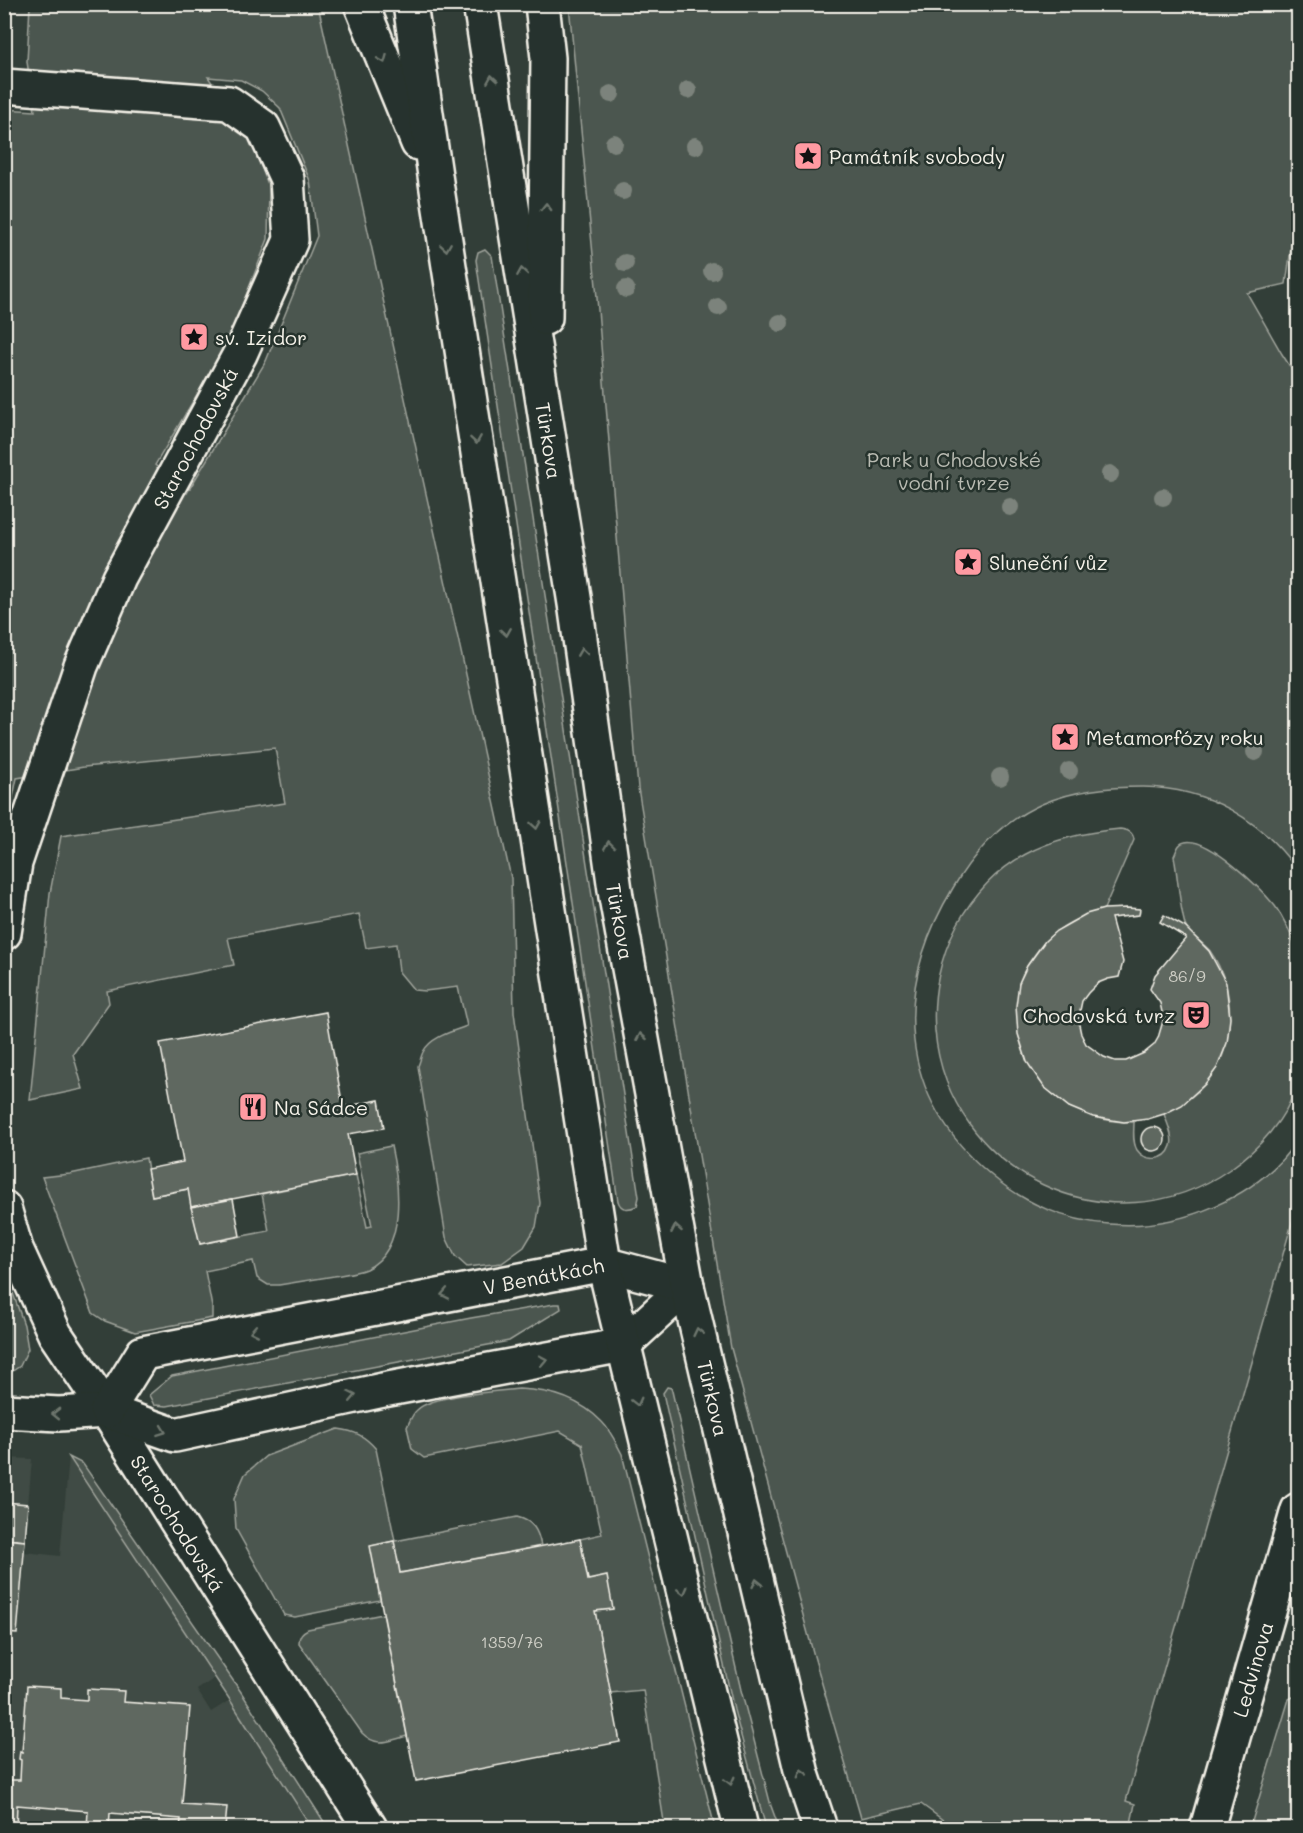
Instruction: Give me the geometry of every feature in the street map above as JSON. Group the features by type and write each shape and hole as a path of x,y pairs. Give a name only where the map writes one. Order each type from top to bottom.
{"main road":[{"path":"361,4 436,189"},
{"path":"410,4 436,189 604,1264 741,1828"},
{"name":"Türkova","path":"480,4 576,610 616,897 687,1287 799,1762 820,1828"},
{"path":"542,4 548,58 544,412"},
{"name":"Starochodovská","path":"4,86 229,103 263,127 287,179 291,240 240,354 119,578 81,666 15,863 4,933"},
{"name":"Starochodovská","path":"4,1208 16,1249 55,1334 107,1411 370,1828"},
{"name":"V Benátkách","path":"107,1411 143,1353 604,1264 687,1287"},
{"path":"4,1412 59,1414 107,1411 175,1435 383,1390 623,1345 687,1287"},
{"name":"Ledvinova","path":"1207,1828 1299,1510"}],"shaded area":[{"path":"69,1457 215,1678 197,1690 211,1712 230,1700 312,1828 5,1828 4,1458 32,1459 24,1552 60,1556"}],"green space":[{"path":"30,5 318,5 511,878 514,1012 540,1203 536,1227 524,1247 502,1263 467,1267 455,1256 446,1237 418,1066 423,1052 431,1042 442,1035 467,1026 458,987 414,990 399,972 396,944 366,948 359,914 228,938 234,965 107,991 109,1003 73,1054 83,1089 30,1100 50,893 61,836 285,803 275,748 84,767 17,778 5,835 4,109 35,111 27,62","holes":["208,77 241,80 262,91 280,108 310,181 317,236 266,361 187,493 155,465 227,344 268,239 269,187 251,140"]},
{"name":"Park u Chodovské vodní tvrze","path":"569,5 1298,5 1298,199 1286,284 1247,293 1298,379 1298,871 1267,836 1250,822 1211,800 1189,793 1143,787 1117,788 1079,792 1054,799 1015,819 991,839 970,862 933,926 920,964 913,1002 914,1040 922,1076 937,1111 960,1144 991,1175 1031,1202 1061,1215 1109,1224 1136,1224 1163,1222 1189,1215 1215,1206 1262,1178 1282,1160 1298,1139 1298,1202 1126,1801 1135,1804 1130,1828 954,1828 921,1804 861,1818 814,1656 731,1348 638,788 596,286"},
{"path":"485,249 492,256 639,1197 637,1206 629,1208 623,1208 618,1201 476,260 478,252"},
{"path":"1120,829 1130,832 1134,840 1104,909 1083,916 1055,932 1033,957 1020,981 1018,1029 1025,1055 1034,1072 1060,1100 1094,1117 1134,1122 1135,1147 1145,1157 1155,1158 1165,1155 1172,1142 1164,1114 1201,1089 1216,1070 1228,1036 1229,1001 1219,966 1210,951 1189,932 1185,925 1174,856 1181,844 1195,842 1207,847 1233,865 1258,888 1282,917 1298,952 1299,1076 1292,1098 1279,1121 1261,1143 1230,1169 1184,1193 1136,1203 1088,1200 1043,1185 1003,1159 970,1125 947,1081 935,1031 934,1017 936,990 951,937 971,902 988,883 1005,867 1025,854 1046,845 1069,837"},
{"path":"391,1146 398,1196 397,1214 389,1247 379,1260 358,1272 279,1285 268,1285 257,1278 253,1261 205,1271 212,1318 135,1332 105,1321 93,1313 42,1177 70,1174 146,1158 152,1196 188,1189 200,1244 269,1231 262,1194 356,1175 367,1227 372,1226 357,1153"},
{"path":"4,1267 24,1325 28,1349 20,1366 5,1376"},
{"path":"560,1304 561,1309 509,1341 167,1406 154,1405 149,1395 172,1376"},
{"path":"667,1387 672,1391 741,1690 771,1806 779,1828 766,1828 734,1710 663,1393"},
{"path":"519,1389 542,1391 564,1397 584,1407 605,1426 622,1454 715,1828 665,1828 643,1690 610,1693 595,1611 613,1608 588,1580 580,1539 602,1534 582,1444 560,1431 424,1458 412,1449 407,1427 417,1410 425,1405 450,1397"},
{"path":"338,1429 359,1435 376,1449 395,1541 517,1517 534,1527 541,1546 400,1573 394,1541 371,1546 380,1600 295,1617 284,1615 236,1529 234,1499 245,1474 266,1456"},
{"path":"69,1457 83,1464 241,1692 328,1828 312,1828"},
{"path":"383,1614 407,1736 378,1742 367,1738 362,1733 299,1643 301,1634 308,1629"},
{"path":"1298,1697 1298,1828 1250,1828 1289,1699"}],"building":[{"name":"Chodovská tvrz","path":"1104,909 1140,909 1139,915 1111,918 1123,962 1119,977 1098,983 1082,1001 1078,1020 1086,1044 1104,1057 1115,1061 1126,1061 1144,1053 1154,1045 1163,1021 1160,1003 1150,989 1155,975 1186,938 1160,922 1164,915 1185,927 1209,951 1226,983 1230,1018 1227,1043 1217,1068 1205,1084 1182,1105 1164,1114 1124,1122 1093,1117 1069,1107 1044,1087 1027,1062 1018,1034 1016,1006 1019,983 1027,966 1045,941 1056,931 1086,914"},
{"path":"326,1012 343,1107 379,1100 384,1128 348,1134 356,1175 191,1207 188,1189 152,1196 147,1169 183,1162 160,1043"},
{"path":"1153,1127 1158,1128 1164,1134 1164,1144 1158,1150 1153,1151 1148,1150 1142,1144 1141,1139 1142,1134 1148,1128"},
{"path":"233,1199 240,1236 200,1244 191,1207"},
{"path":"4,1502 28,1504 25,1541 4,1539"},
{"path":"4,1539 25,1541 17,1634 4,1633"},
{"path":"580,1539 588,1580 607,1576 613,1609 595,1611 620,1742 416,1781 370,1546 394,1541 400,1573"},
{"path":"27,1686 61,1688 61,1698 87,1700 87,1689 124,1691 123,1702 190,1707 182,1804 227,1807 225,1828 180,1828 181,1819 110,1813 109,1828 87,1828 88,1811 17,1805 16,1828 4,1828 4,1780 20,1780 21,1760 19,1759 20,1751 22,1752"}],"place":[{"name":"Památník svobody","path":"808,156"},
{"name":"sv. Izidor","path":"194,337"},
{"name":"Sluneční vůz","path":"968,562"},
{"name":"Metamorfózy roku","path":"1065,737"},
{"name":"Chodovská tvrz","path":"1196,1015"},
{"name":"Na Sádce","path":"253,1107"}]}
